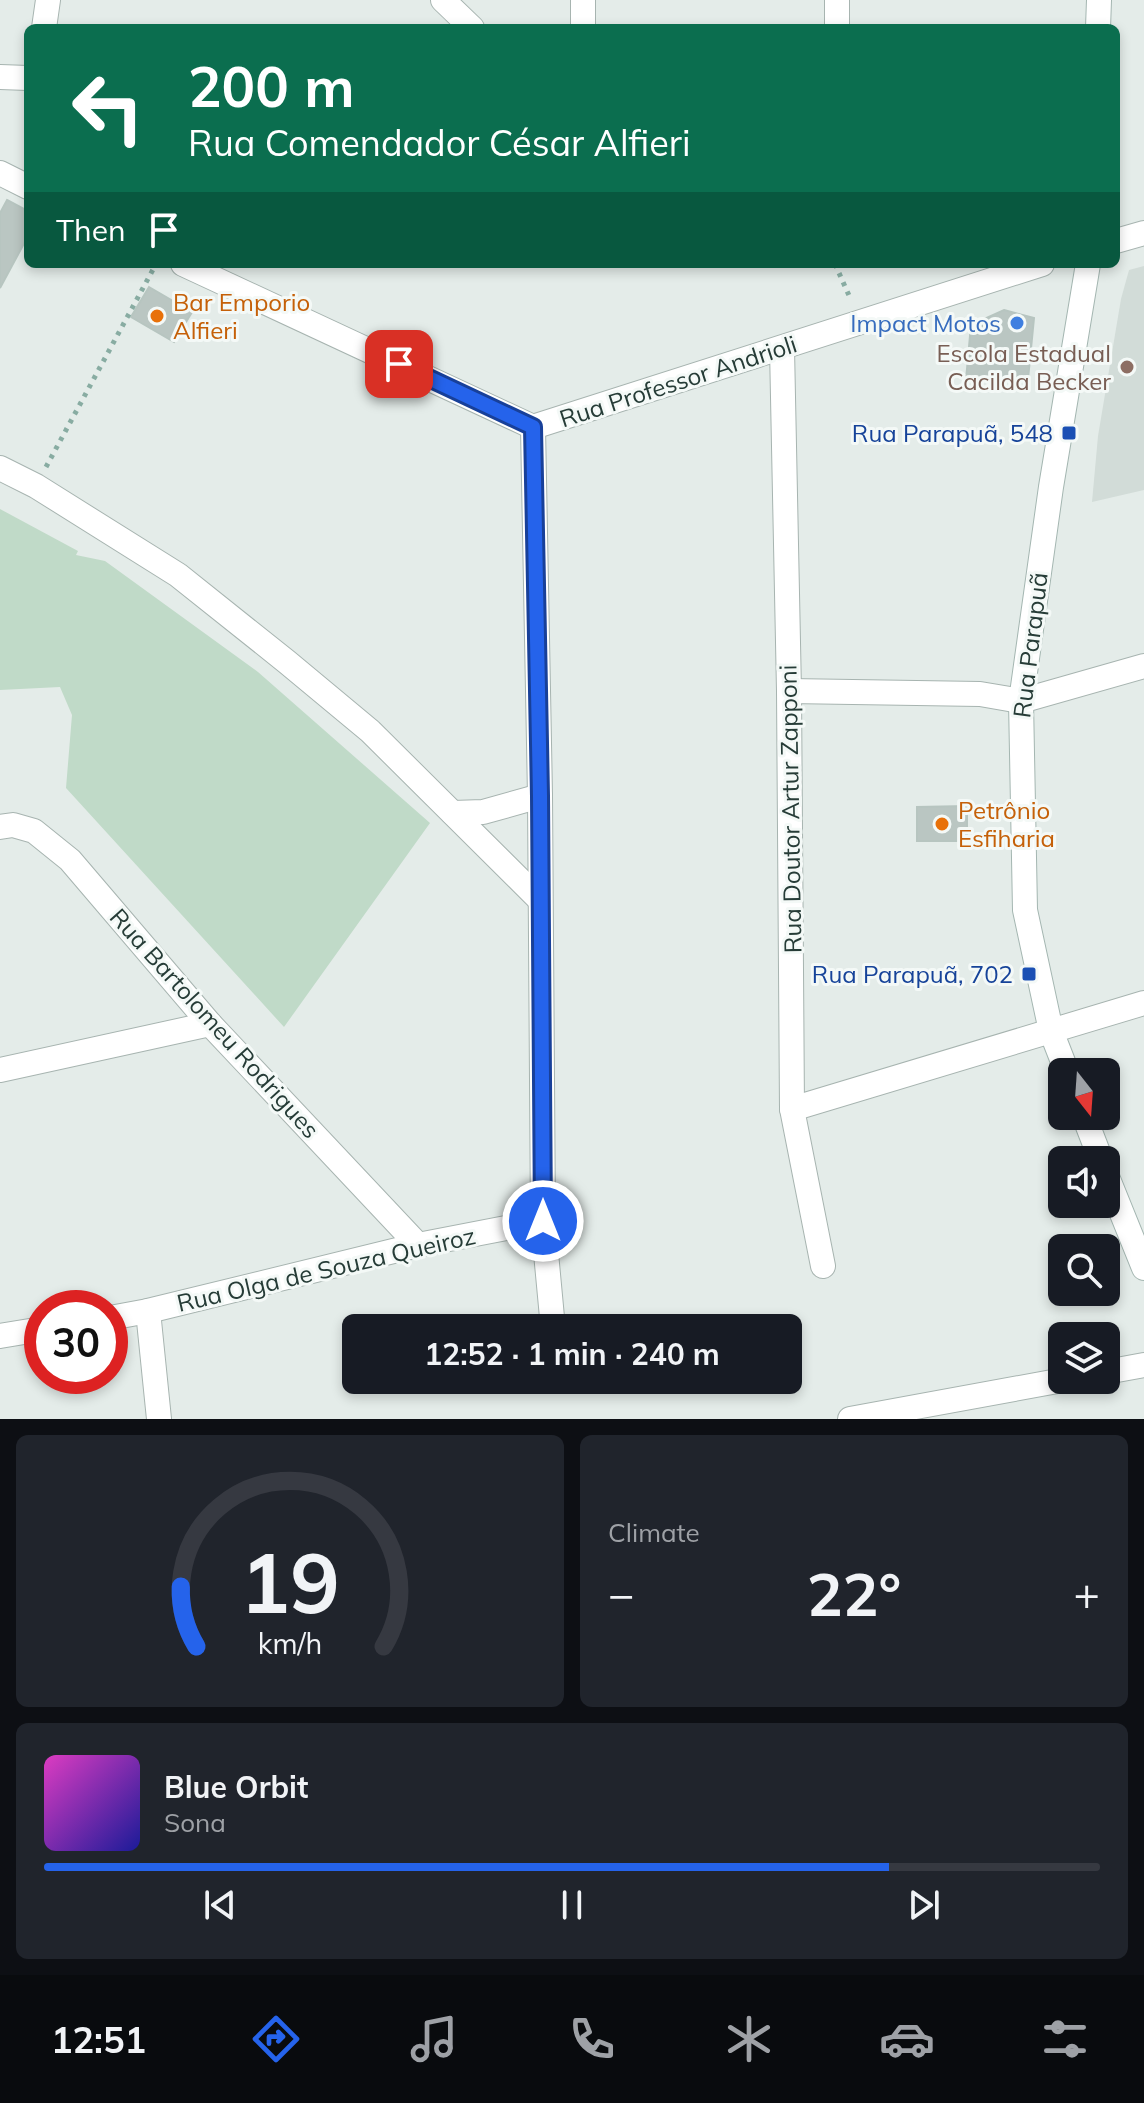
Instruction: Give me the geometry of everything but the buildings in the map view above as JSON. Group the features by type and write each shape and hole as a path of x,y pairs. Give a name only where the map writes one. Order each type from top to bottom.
{"street":[{"path":"45,24 48,0"},
{"path":"443,0 468,24"},
{"path":"583,0 583,24"},
{"path":"837,0 837,24"},
{"path":"1098,24 1099,0"},
{"path":"0,77 24,78"},
{"path":"0,173 24,185"},
{"path":"1120,240 1144,233"},
{"path":"192,268 533,427"},
{"name":"Rua Professor Andrioli","path":"552,1314 543,1221 533,427 1030,268"},
{"name":"Rua Parapuã","path":"1062,1058 1051,1031 1025,910 1021,701 1051,487 1087,268"},
{"name":"Rua Doutor Artur Zapponi","path":"782,348 789,691 792,1109 823,1266"},
{"path":"0,468 36,486 178,575 370,731 539,899"},
{"path":"789,691 980,694 1021,701 1144,666"},
{"path":"453,813 483,812 540,796"},
{"name":"Rua Bartolomeu Rodrigues","path":"0,827 13,825 34,831 70,860 210,1024 418,1245"},
{"path":"792,1109 1144,1003"},
{"path":"0,1070 210,1024"},
{"path":"1120,1209 1144,1268"},
{"name":"Rua Olga de Souza Queiroz","path":"128,1315 418,1245 543,1221"},
{"path":"148,1311 159,1419"},
{"path":"0,1336 24,1332"},
{"path":"1120,1369 1144,1365"},
{"path":"850,1419 968,1408 1048,1384"}],"path":[{"path":"36,486 154,268"},
{"path":"837,268 861,323"}],"shaded area":[{"name":"Escola Estadual Cacilda Becker","path":"1144,266 1144,490 1092,502 1098,436 1121,299 1129,270"}],"green space":[{"path":"0,509 78,551 76,555 105,561 258,672 430,823 284,1027 66,788 72,715 60,687 0,690"}],"place":[{"name":"Bar Emporio Alfieri","path":"157,316"},
{"name":"Impact Motos","path":"1017,323"},
{"name":"Escola Estadual Cacilda Becker","path":"1127,367"},
{"name":"Rua Parapuã, 548","path":"1069,433"},
{"name":"Petrônio Esfiharia","path":"942,824"},
{"name":"Rua Parapuã, 702","path":"1029,974"}],"route":[{"path":"399,364 533,427 543,1221"}]}
